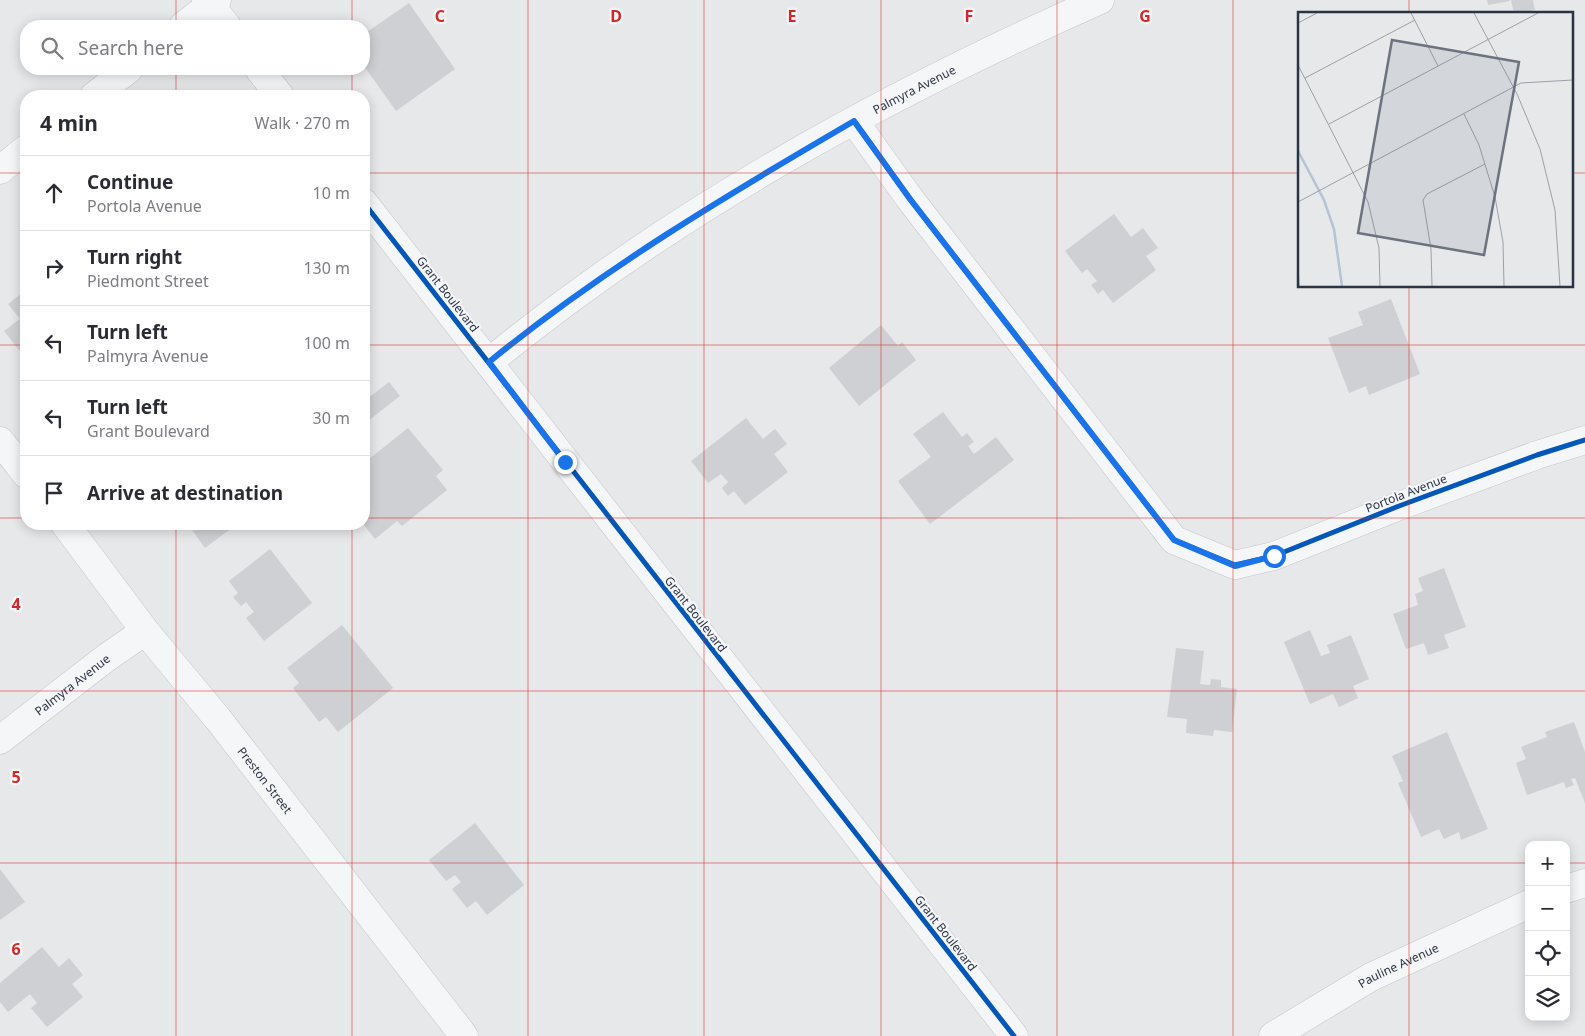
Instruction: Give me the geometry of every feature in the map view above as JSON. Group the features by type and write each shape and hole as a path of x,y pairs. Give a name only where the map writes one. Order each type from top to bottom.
{"street":[{"name":"Palmyra Avenue","path":"489,362 539,321 589,284 715,202 913,87 998,45 1100,0"},
{"path":"190,20 211,2 223,20"},
{"path":"102,90 121,75"},
{"path":"264,75 275,90"},
{"name":"Portola Avenue","path":"854,121 910,199 1174,540 1235,566 1274,556 1399,506 1537,455 1585,440"},
{"path":"0,170 20,154"},
{"name":"Grant Boulevard","path":"370,211 1014,1036"},
{"path":"0,440 20,466"},
{"name":"Preston Street","path":"69,530 145,631 224,727 464,1036"},
{"name":"Palmyra Avenue","path":"0,740 106,658 145,631"},
{"path":"1570,889 1585,883"},
{"name":"Pauline Avenue","path":"1273,1036 1371,977 1525,906"}],"building":[{"path":"1487,0 1510,0 1510,1 1488,5"},
{"path":"1511,0 1533,0 1535,10 1514,12"},
{"path":"409,3 455,69 396,111 370,74 370,30"},
{"path":"1114,214 1131,237 1143,228 1158,248 1146,256 1156,270 1113,303 1103,290 1098,294 1091,285 1097,281 1087,269 1082,273 1065,251"},
{"path":"20,295 20,319 8,304"},
{"path":"1391,299 1420,374 1369,395 1366,386 1349,393 1328,338 1363,325 1358,312"},
{"path":"20,319 20,351 4,331"},
{"path":"881,325 898,346 902,342 916,360 859,406 829,368"},
{"path":"389,382 400,396 370,419 370,397"},
{"path":"943,412 962,437 967,433 974,442 968,446 974,454 996,437 1014,460 930,524 898,481 931,457 913,434"},
{"path":"746,418 763,439 775,429 787,444 774,454 788,472 745,505 734,491 728,496 722,488 728,482 721,474 708,483 691,461"},
{"path":"408,428 443,470 436,476 447,490 402,526 397,521 375,539 368,530 370,530 370,458"},
{"path":"192,530 229,530 205,548"},
{"path":"270,549 312,603 264,641 246,618 254,612 246,602 241,606 233,597 238,593 229,581"},
{"path":"1444,568 1466,627 1444,635 1449,648 1428,655 1424,643 1406,649 1393,614 1418,605 1415,594 1423,591 1418,578"},
{"path":"342,625 393,688 338,732 326,717 319,722 293,688 299,683 287,668"},
{"path":"1310,630 1321,656 1330,653 1327,645 1351,635 1369,679 1353,686 1358,698 1339,707 1333,694 1310,704 1284,642"},
{"path":"1176,648 1204,651 1200,684 1210,685 1211,679 1221,680 1221,687 1237,689 1232,732 1214,730 1213,736 1186,733 1187,719 1167,717"},
{"path":"1574,722 1585,752 1585,803 1575,778 1571,779 1574,785 1566,788 1564,782 1527,795 1516,763 1526,759 1521,747 1547,737 1545,732"},
{"path":"1447,732 1488,829 1461,840 1459,832 1444,839 1439,829 1421,837 1398,783 1403,781 1392,756"},
{"path":"475,823 524,885 487,915 476,901 467,908 452,889 461,882 455,875 446,881 429,860"},
{"path":"0,869 25,902 0,920"},
{"path":"42,947 59,967 69,958 83,975 72,984 83,997 47,1027 31,1008 37,1003 30,994 8,1012 0,1002 0,983"}],"cycle path":[{"path":"854,121 910,199 1174,540 1235,565 1274,556 1399,506 1537,455 1585,440"},
{"path":"370,211 1014,1036"}],"route":[{"path":"565,462 489,362 539,321 589,284 715,202 854,121 910,199 1174,540 1235,566 1274,556"}]}
